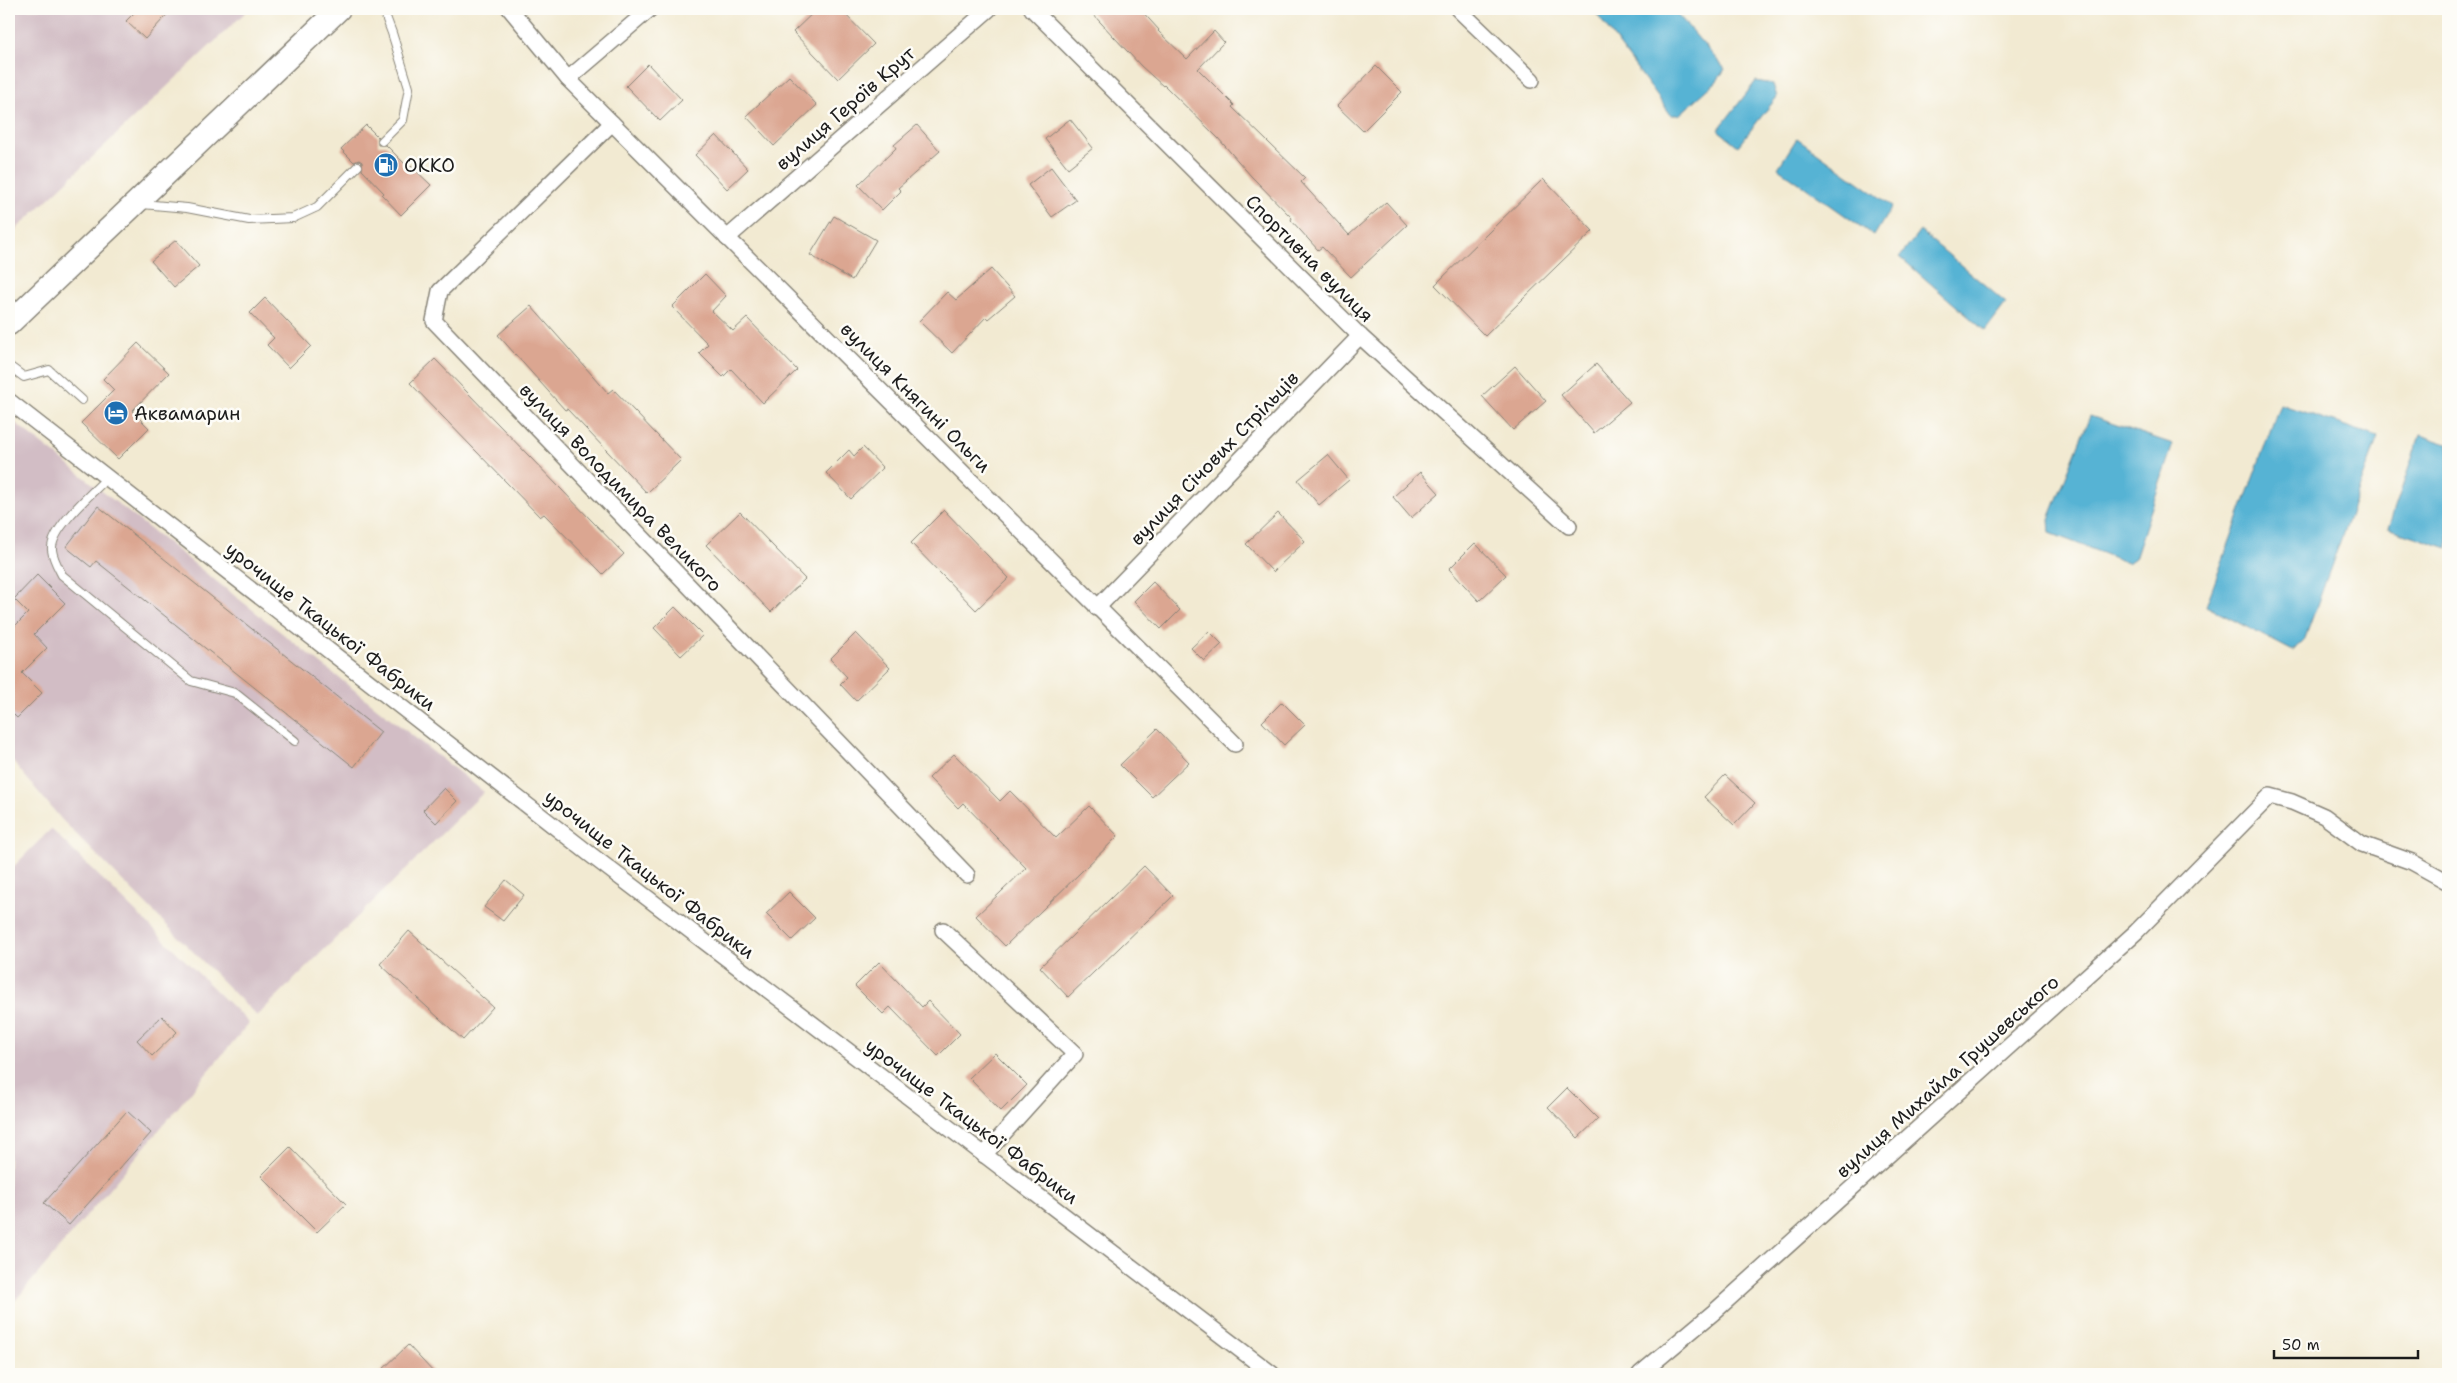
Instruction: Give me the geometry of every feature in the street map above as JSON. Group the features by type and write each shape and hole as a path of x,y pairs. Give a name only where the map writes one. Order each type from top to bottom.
{"main road":[{"path":"9,324 339,9"}],"street":[{"name":"вулиця Княгині Ольги","path":"510,9 568,79 1235,744"},
{"path":"568,79 650,9"},
{"name":"вулиця Героїв Крут","path":"727,238 989,9"},
{"name":"Спортивна вулиця","path":"1032,9 1360,336 1568,526"},
{"path":"1458,9 1532,80"},
{"name":"вулиця Володимира Великого","path":"612,123 440,292 434,321 967,875"},
{"name":"вулиця Січових Стрільців","path":"1097,608 1360,336"},
{"name":"урочище Ткацької Фабрики","path":"9,401 108,476 591,855 1272,1374"},
{"name":"вулиця Михайла Грушевського","path":"1640,1374 1721,1305 2136,932 2270,796 2292,802 2324,816 2362,844 2412,862 2448,882"},
{"path":"943,930 1075,1054 984,1155"}],"lane":[{"path":"382,9 392,33 409,88 403,120 382,142"},
{"path":"135,204 188,208 250,220 293,218 317,207 358,166"},
{"path":"9,366 24,376 49,370 82,400"},
{"path":"108,476 55,533 52,549 55,561 62,575 192,680 235,693 295,740"}],"shaded area":[{"path":"9,9 249,9 9,236"},
{"path":"9,418 484,792 257,1016 62,820 9,757"},
{"path":"51,829 249,1023 9,1308 9,871"}],"water":[{"path":"1593,9 1673,9 1725,69 1717,81 1679,115 1671,115"},
{"path":"1756,81 1773,84 1777,97 1738,146 1718,130"},
{"path":"1797,138 1892,206 1874,236 1778,168"},
{"path":"1920,231 2006,303 1985,331 1900,257"},
{"path":"2280,404 2378,437 2304,641 2293,651 2206,606"},
{"path":"2090,416 2173,444 2135,558 2128,563 2050,533 2049,519"},
{"path":"2420,435 2448,444 2448,548 2388,528"}],"building":[{"path":"138,9 172,9 145,39 126,21"},
{"path":"817,9 840,9 874,44 838,79 793,32"},
{"path":"1088,9 1140,9 1158,31 1187,59 1214,31 1224,42 1198,69 1234,105 1232,107 1305,178 1301,182 1349,235 1386,202 1407,225 1351,277 1322,247 1318,250 1291,220 1292,218 1251,176 1218,138 1164,85 1141,66"},
{"path":"648,64 682,100 660,121 626,86"},
{"path":"1376,66 1402,92 1363,131 1337,106"},
{"path":"789,76 817,105 774,146 746,116"},
{"path":"1070,119 1093,148 1068,168 1045,139"},
{"path":"366,125 378,137 378,145 386,145 409,168 411,166 431,185 401,215 382,195 384,193 362,170 362,162 359,160 354,162 341,149"},
{"path":"917,125 940,151 898,188 901,191 882,210 858,185 896,148 894,145"},
{"path":"716,135 748,169 727,189 695,155"},
{"path":"1051,167 1076,200 1052,217 1028,185"},
{"path":"1543,179 1593,231 1485,336 1435,285"},
{"path":"834,216 876,240 852,280 810,255"},
{"path":"176,240 199,266 174,287 151,261"},
{"path":"991,269 1015,296 988,319 986,317 952,353 919,321 947,292 956,300"},
{"path":"705,274 726,296 712,311 733,331 747,318 797,370 763,403 731,369 723,377 699,353 708,344 672,307"},
{"path":"265,298 311,346 289,368 267,345 274,338 250,313"},
{"path":"531,306 608,393 613,389 681,460 647,493 567,409 565,410 498,335"},
{"path":"138,343 169,373 132,411 149,428 118,459 81,423 114,390 103,379"},
{"path":"435,359 624,554 603,574 544,514 540,517 410,383"},
{"path":"1596,364 1630,402 1594,433 1561,395"},
{"path":"1515,366 1546,401 1513,430 1482,396"},
{"path":"863,447 883,468 851,499 826,473 849,450 854,456"},
{"path":"1328,455 1349,480 1319,505 1298,480"},
{"path":"1420,472 1439,493 1411,518 1393,497"},
{"path":"98,506 381,732 354,767 96,561 91,567 66,547"},
{"path":"944,510 1009,578 976,610 911,543"},
{"path":"740,512 805,579 771,612 706,545"},
{"path":"1278,513 1305,541 1273,572 1246,544"},
{"path":"1475,543 1506,575 1479,601 1449,569"},
{"path":"37,575 65,603 34,634 47,648 22,673 42,693 17,718 9,710 9,632 28,613 14,599"},
{"path":"1153,582 1180,610 1161,629 1134,601"},
{"path":"675,607 703,635 681,656 654,628"},
{"path":"1209,631 1222,644 1204,661 1191,648"},
{"path":"856,633 890,668 856,701 840,684 847,677 830,659"},
{"path":"1282,702 1305,725 1284,745 1262,722"},
{"path":"1157,729 1189,762 1152,797 1120,765"},
{"path":"954,754 1000,801 1010,791 1056,838 1089,806 1118,836 1005,946 976,916 1026,868 963,803 958,808 929,778"},
{"path":"1725,775 1755,803 1734,825 1704,797"},
{"path":"444,788 457,801 436,823 423,810"},
{"path":"1144,866 1173,896 1068,997 1040,967"},
{"path":"506,880 524,895 503,921 484,907"},
{"path":"789,892 815,918 792,940 766,914"},
{"path":"409,931 493,1007 463,1040 380,964"},
{"path":"879,962 922,1007 928,1001 960,1034 938,1056 890,1007 883,1014 855,986"},
{"path":"162,1016 177,1032 152,1056 137,1040"},
{"path":"995,1053 1027,1085 1001,1111 969,1078"},
{"path":"1567,1088 1598,1119 1578,1138 1548,1107"},
{"path":"127,1111 151,1133 69,1225 44,1203"},
{"path":"290,1147 346,1204 317,1232 261,1176"},
{"path":"408,1345 435,1374 378,1374"}],"place":[{"name":"OKKO","path":"386,165"},
{"name":"Аквамарин","path":"116,413"}]}
